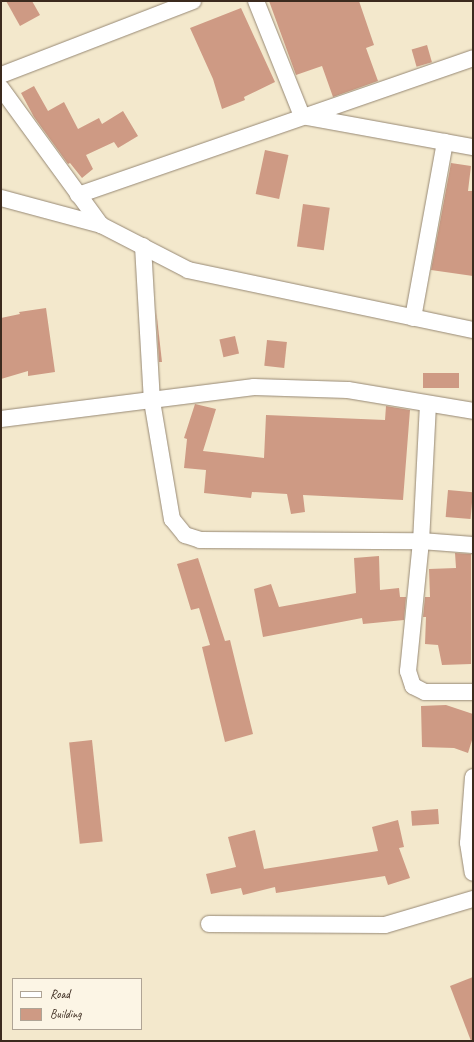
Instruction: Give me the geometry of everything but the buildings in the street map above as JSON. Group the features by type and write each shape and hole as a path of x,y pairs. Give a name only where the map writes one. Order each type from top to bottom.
{"street":[{"path":"1,75 193,1"},
{"path":"256,1 302,116"},
{"path":"78,195 302,116 473,58"},
{"path":"1,88 101,225"},
{"path":"302,116 473,147"},
{"path":"413,318 444,142"},
{"path":"1,198 101,225 188,270 473,330"},
{"path":"143,246 152,401 172,519 185,535 200,540 421,541 473,545"},
{"path":"1,419 254,387 348,390 473,411"},
{"path":"428,404 421,541 408,671 413,686 425,692 473,692"},
{"path":"473,777 468,843 473,873"},
{"path":"209,924 385,925 473,899"}]}
